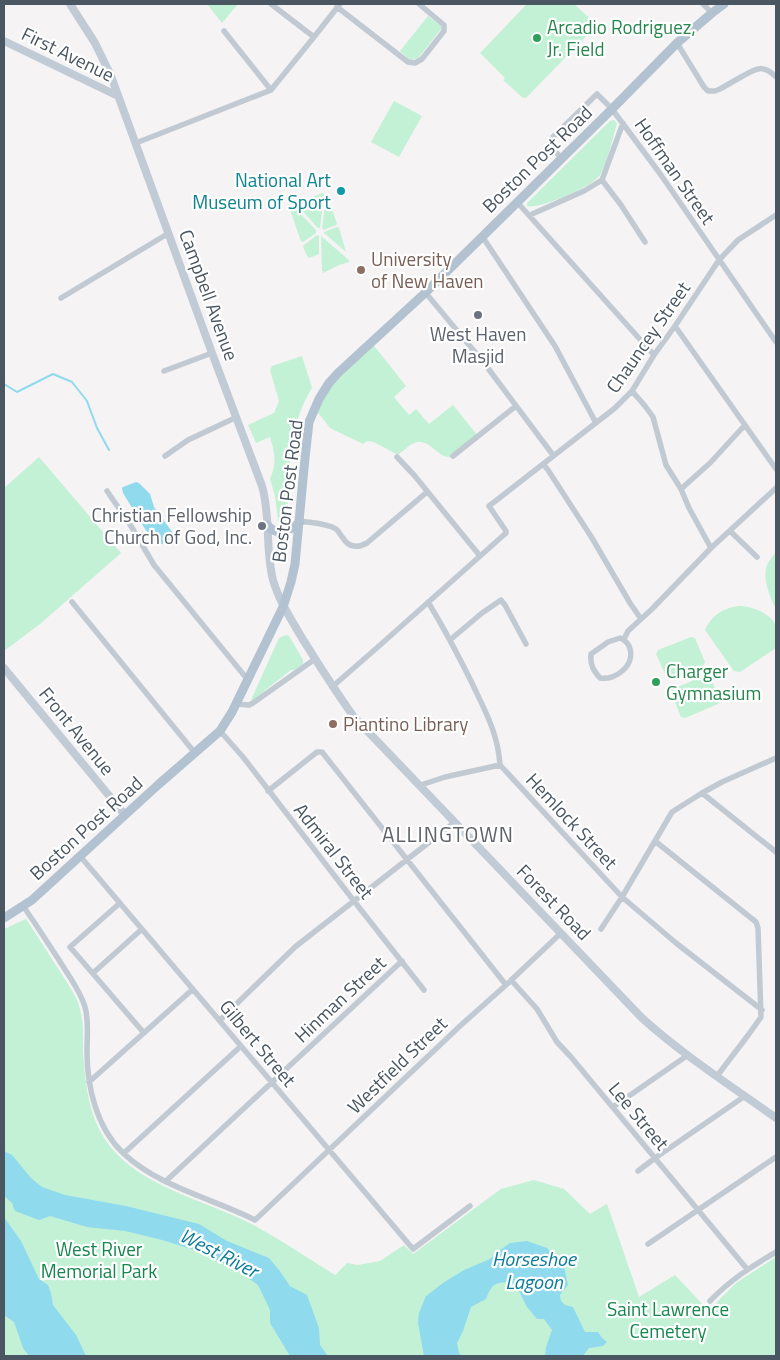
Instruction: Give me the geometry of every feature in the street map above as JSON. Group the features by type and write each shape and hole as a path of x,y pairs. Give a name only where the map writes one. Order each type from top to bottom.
{"main road":[{"name":"Campbell Avenue","path":"70,4 102,55 264,492 269,561 273,582 283,607"},
{"name":"Boston Post Road","path":"4,918 23,906 220,731 236,704 283,607 291,582 300,521 304,458 309,422 329,383 562,159 678,43 712,12 724,4"},
{"name":"First Avenue","path":"4,41 118,96"},
{"path":"267,525 274,530 283,532 292,529 300,521"},
{"name":"Forest Road","path":"283,607 332,687 354,717 642,1018 688,1055 776,1118"},
{"name":"Front Avenue","path":"4,668 125,815"}],"street":[{"path":"271,4 314,38"},
{"path":"136,143 270,90 339,6 408,62 415,63 422,60 444,31 444,25 419,4"},
{"path":"703,4 712,12"},
{"path":"224,31 270,90"},
{"path":"678,43 708,91 720,89 755,69 765,69 776,76"},
{"name":"Hoffman Street","path":"562,159 549,144 553,137 597,94 623,123 776,342"},
{"path":"530,216 602,180 623,123"},
{"path":"602,180 645,242"},
{"path":"517,202 654,355"},
{"name":"Chauncey Street","path":"480,556 506,533 489,506 615,408 632,391 654,355 676,326 719,260 738,240 776,215"},
{"path":"61,298 169,232"},
{"path":"482,236 555,346 596,422"},
{"path":"425,292 484,363 554,455"},
{"path":"676,326 744,426 776,469"},
{"path":"164,371 212,353"},
{"path":"632,391 653,417 666,465 712,548"},
{"path":"453,456 516,406"},
{"path":"165,456 188,440 237,417"},
{"path":"681,489 710,463 744,426"},
{"path":"332,687 480,556 397,457"},
{"path":"543,464 592,538 641,619"},
{"path":"624,639 628,631 730,530 776,488"},
{"path":"107,491 154,565 248,680"},
{"path":"300,521 336,529 348,544 354,547 368,543 427,492"},
{"path":"730,530 757,556"},
{"path":"450,640 501,600 526,644"},
{"path":"72,602 195,753"},
{"path":"421,785 445,777 500,765 499,750 492,724 450,640 428,602"},
{"path":"624,639 631,651 629,663 617,675 606,679 600,678 593,670 590,662 591,654 608,642 624,639"},
{"path":"236,704 252,704 315,659"},
{"name":"Admiral Street","path":"220,731 243,757 424,990"},
{"name":"Lee Street","path":"268,791 317,752 322,752 509,983 537,1009 557,1042 747,1270"},
{"path":"601,928 622,897 672,812 722,782 776,758"},
{"name":"Hemlock Street","path":"500,765 622,897 676,943 762,1010"},
{"path":"702,793 776,852"},
{"path":"220,1020 295,947 455,822"},
{"path":"655,841 756,922 758,928 761,1017 717,1076"},
{"name":"Gilbert Street","path":"80,856 413,1249 470,1206"},
{"path":"120,903 70,947 144,1033"},
{"path":"23,906 75,985 85,1008 89,1082 99,1118 106,1132 124,1153 166,1182"},
{"path":"94,973 142,929"},
{"name":"Westfield Street","path":"166,1182 255,1220 561,933"},
{"name":"Hinman Street","path":"166,1182 402,961"},
{"path":"89,1082 192,989"},
{"path":"124,1153 241,1046"},
{"path":"613,1107 688,1055"},
{"path":"638,1171 745,1096"},
{"path":"648,1244 776,1157"},
{"path":"710,1300 723,1287 776,1252"}],"green space":[{"path":"207,4 238,4 222,23"},
{"name":"Arcadio Rodriguez, Jr. Field","path":"527,4 574,4 597,25 526,98 523,98 503,80 505,78 480,53"},
{"path":"428,16 441,26 441,29 419,57 410,60 400,51"},
{"path":"394,101 422,116 399,157 371,142"},
{"path":"614,120 617,123 603,170 595,180 577,191 554,201 527,206 527,203 610,121"},
{"path":"322,193 324,196 320,228 318,228 296,204"},
{"path":"328,198 337,224 324,230 322,228 326,199"},
{"path":"290,205 316,230 316,233 303,242 289,207"},
{"path":"337,227 339,228 346,252 324,233"},
{"path":"317,235 319,236 319,254 309,258 303,246"},
{"path":"321,236 349,260 349,262 323,273"},
{"path":"371,342 406,386 394,397 409,415 416,409 429,424 453,405 478,436 453,456 443,456 430,446 420,442 412,444 398,455 374,442 367,441 363,444 330,428 314,409 319,399"},
{"path":"302,356 312,388 305,400 296,425 287,491 287,521 286,525 281,528 279,527 275,496 270,479 274,468 274,458 270,437 256,443 248,425 274,413 279,401 270,370 272,366"},
{"path":"39,457 121,553 40,624 4,651 4,488"},
{"path":"776,552 776,609 769,593 765,576 767,565"},
{"path":"738,606 749,607 766,614 774,622 777,632 776,648 740,672 734,671 705,630 718,614"},
{"path":"286,635 291,639 303,660 303,664 295,670 291,670 252,701 279,638"},
{"path":"691,637 695,638 705,662 703,666 670,680 667,678 656,654 658,650"},
{"path":"706,675 710,676 720,701 718,704 685,718 681,717 671,692 673,689"},
{"name":"West River Memorial Park","path":"26,919 70,988 80,1008 83,1023 83,1051 87,1091 99,1129 112,1149 129,1165 148,1178 257,1227 335,1275 347,1263 358,1265 380,1261 404,1245 413,1254 501,1189 534,1180 564,1189 590,1214 607,1204 639,1297 675,1275 705,1307 711,1308 736,1283 776,1257 776,1356 4,1356 4,929"}],"water":[{"path":"136,482 150,494 154,507 173,533 173,539 162,544 156,544 145,529 123,493 122,488"},
{"name":"West River","path":"4,1151 12,1155 31,1178 42,1187 65,1195 126,1206 199,1224 227,1241 269,1258 290,1286 307,1295 319,1328 320,1345 328,1356 290,1356 270,1323 270,1310 258,1285 232,1267 195,1250 162,1240 125,1231 87,1227 50,1216 39,1220 15,1211 12,1203 4,1196"},
{"path":"4,1217 21,1241 39,1279 48,1285 53,1305 76,1335 86,1356 29,1356 23,1348 14,1322 4,1315"},
{"name":"Horseshoe Lagoon","path":"527,1241 547,1248 564,1267 568,1285 560,1295 561,1301 565,1305 573,1307 585,1332 598,1332 607,1342 603,1346 589,1348 583,1356 545,1356 552,1330 544,1319 537,1319 527,1307 512,1282 506,1282 493,1286 486,1299 471,1307 457,1343 459,1353 462,1356 424,1356 418,1323 419,1313 426,1296 464,1270 490,1259 510,1243"}],"waterway":[{"path":"4,384 17,392 53,374 72,382 87,401 97,428 109,450"}],"place":[{"name":"Arcadio Rodriguez, Jr. Field","path":"537,38"},
{"name":"National Art Museum of Sport","path":"341,191"},
{"name":"University of New Haven","path":"361,270"},
{"name":"West Haven Masjid","path":"478,315"},
{"name":"Christian Fellowship Church of God, Inc.","path":"262,526"},
{"name":"Charger Gymnasium","path":"656,682"},
{"name":"Piantino Library","path":"333,724"}],"district":[{"name":"ALLINGTOWN","path":"448,835"}],"park label":[{"name":"Saint Lawrence Cemetery","path":"668,1320"}]}
